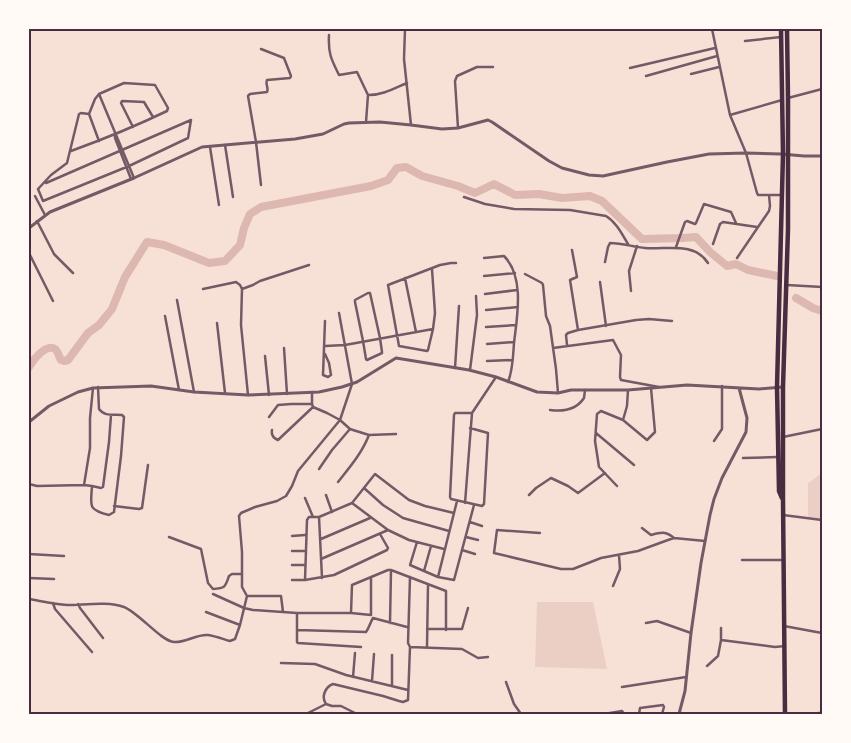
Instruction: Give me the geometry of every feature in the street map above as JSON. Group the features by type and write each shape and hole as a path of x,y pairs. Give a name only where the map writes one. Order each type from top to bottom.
{"highway":[{"path":"781,29 782,100 786,154 782,195 779,457 779,491 783,499"},
{"path":"785,714 783,437 780,387 786,285 787,29"}],"street":[{"path":"405,29 404,59 411,124"},
{"path":"712,29 730,115 746,153 757,194 782,195"},
{"path":"329,35 330,56 339,75 358,72 368,95 366,122"},
{"path":"745,41 781,38"},
{"path":"630,68 715,48"},
{"path":"261,49 284,58 291,76 290,78 268,80 266,82 267,92 248,95 261,185"},
{"path":"646,76 717,56"},
{"path":"458,128 455,81 457,76 477,67 493,67"},
{"path":"691,74 719,67"},
{"path":"71,151 133,127 167,111 168,109 155,85 124,83 99,94 90,114 99,140"},
{"path":"368,95 384,93 407,83"},
{"path":"730,115 822,89"},
{"path":"99,94 132,179"},
{"path":"133,127 121,103 122,101 144,102 153,118"},
{"path":"44,183 191,120 188,138 128,167 44,202 38,190 44,183 51,175 67,164 79,114 90,114"},
{"path":"29,228 50,212 132,179 202,147 294,139 323,134 349,123 411,124 442,129 458,128 488,120 562,168 589,175 603,176 709,154 746,153 822,156"},
{"path":"225,145 233,197"},
{"path":"210,146 219,205"},
{"path":"737,258 769,210 769,195"},
{"path":"36,196 46,215"},
{"path":"464,197 484,204 514,209 570,210 606,216 611,219 628,244"},
{"path":"676,247 685,222 696,223 705,204 731,212 736,223"},
{"path":"37,221 54,254 73,273"},
{"path":"713,244 720,224 723,222 757,227"},
{"path":"605,262 610,243 628,244 645,248 676,247 700,253 708,263"},
{"path":"631,291 629,271 637,246"},
{"path":"572,250 577,277 570,280 578,330"},
{"path":"29,253 53,301"},
{"path":"484,258 504,256 509,261 514,274 518,307 511,376 508,382"},
{"path":"432,269 434,313 433,329 428,350 427,352 398,346 388,284 440,266 456,263"},
{"path":"242,289 309,265"},
{"path":"484,276 514,274"},
{"path":"525,274 543,285 558,392"},
{"path":"405,278 416,332"},
{"path":"203,289 236,282 242,289 241,325 248,395"},
{"path":"600,282 606,326"},
{"path":"786,285 822,287"},
{"path":"485,294 517,290"},
{"path":"368,293 370,294 380,338 382,353 366,360 355,300 368,293"},
{"path":"470,370 478,315 476,296"},
{"path":"177,300 194,392"},
{"path":"455,368 459,306"},
{"path":"486,310 518,307"},
{"path":"29,599 66,605 107,604 124,607 173,642 185,642 198,636 208,635 232,641 236,637 240,625 247,596 242,587 239,516 241,513 255,507 277,501 286,496 298,471 340,420 352,384 339,313"},
{"path":"165,316 179,390"},
{"path":"567,345 566,335 578,330 636,320 649,319 672,322"},
{"path":"325,321 323,375 328,377 331,375 325,354"},
{"path":"218,323 225,393"},
{"path":"486,327 516,324"},
{"path":"325,346 433,329"},
{"path":"553,348 613,340 621,355 621,380 661,387"},
{"path":"487,344 514,342"},
{"path":"284,348 287,394"},
{"path":"265,356 269,395"},
{"path":"29,422 49,406 78,392 98,387 151,386 194,392 248,395 312,393 352,384 396,358 470,370 537,392 628,390 687,385 760,389 780,387"},
{"path":"488,361 512,360"},
{"path":"466,503 472,413 495,379"},
{"path":"714,441 722,429 722,386"},
{"path":"92,486 90,504 94,510 109,515 114,512 124,417 122,414 104,414 99,409 98,387"},
{"path":"84,485 90,448 93,388"},
{"path":"617,486 599,467 595,440 597,414 601,411 623,420 647,440 652,436 655,427 651,388"},
{"path":"679,714 685,691 691,633 705,541 714,499 726,470 746,432 747,418 739,388"},
{"path":"550,410 566,410 576,407 583,400 585,390"},
{"path":"623,420 627,406 628,390"},
{"path":"312,393 313,406"},
{"path":"270,416 278,406 290,404 313,406 340,420 350,429 369,435 396,434"},
{"path":"272,430 273,436 278,440 313,406"},
{"path":"470,428 488,433 484,504 482,506 466,503 450,496 454,415 455,413 472,413"},
{"path":"29,484 37,486 84,485 101,488 103,486 111,415"},
{"path":"318,469 350,429"},
{"path":"783,437 822,429"},
{"path":"596,433 634,465"},
{"path":"338,482 356,460 369,435"},
{"path":"743,458 779,457"},
{"path":"114,506 142,508 148,465"},
{"path":"529,495 551,478 578,493 605,473"},
{"path":"304,580 306,520 308,517 320,517 352,503 376,474 410,500 425,506 454,513"},
{"path":"364,488 383,505 403,518 449,531"},
{"path":"326,495 332,512"},
{"path":"305,498 313,517"},
{"path":"438,577 458,500"},
{"path":"352,503 388,530 409,540 444,549"},
{"path":"417,542 410,564 438,577 454,580 474,505"},
{"path":"783,515 822,520"},
{"path":"320,517 322,578"},
{"path":"321,538 370,518"},
{"path":"470,522 482,526"},
{"path":"642,528 651,535 666,532 674,538"},
{"path":"321,559 388,530"},
{"path":"540,533 497,530 494,553 561,569 573,569 601,558 638,551 674,538 705,541"},
{"path":"292,580 322,578 334,575 388,550 380,534"},
{"path":"292,536 306,535"},
{"path":"169,537 201,549 208,583 214,590 222,589 226,586 228,576 241,574"},
{"path":"466,537 478,540"},
{"path":"424,571 431,545"},
{"path":"462,550 474,554"},
{"path":"292,551 305,551"},
{"path":"29,554 64,556"},
{"path":"613,586 620,569 619,555"},
{"path":"742,560 784,560"},
{"path":"292,565 305,565"},
{"path":"390,623 391,570"},
{"path":"351,613 352,586 391,570 447,591 446,630"},
{"path":"326,704 323,698 326,689 333,684 403,702 408,700 410,577"},
{"path":"29,578 54,579"},
{"path":"297,630 366,632 372,617 371,578"},
{"path":"427,647 428,585"},
{"path":"213,594 244,608 297,613 351,613 408,628"},
{"path":"247,596 281,596 283,612"},
{"path":"54,603 55,608 92,652"},
{"path":"78,604 103,638"},
{"path":"427,629 463,629 468,608"},
{"path":"206,612 240,625"},
{"path":"297,613 297,642 299,644 360,648"},
{"path":"646,623 656,621 691,633"},
{"path":"784,626 822,633"},
{"path":"707,666 718,657 721,628"},
{"path":"721,640 775,647 785,646"},
{"path":"410,647 462,649 478,658 488,658"},
{"path":"353,677 355,653"},
{"path":"372,681 374,654"},
{"path":"392,654 392,685"},
{"path":"282,663 315,664 353,677 408,690"},
{"path":"622,686 686,677"},
{"path":"506,682 514,704 521,714"},
{"path":"306,714 326,704 342,706 358,714"},
{"path":"639,714 640,708 663,705 662,714"},
{"path":"604,714 622,711 624,714"}],"shaded area":[{"path":"822,473 822,519 808,517 808,483"},
{"path":"537,602 593,602 607,669 535,667"}],"waterway":[{"path":"29,367 33,360 48,348 55,349 61,360 68,360 88,333 99,325 112,309 125,277 147,242 164,245 209,263 225,261 240,245 250,214 261,207 371,186 388,180 397,168 406,167 422,176 475,193 494,184 515,195 539,194 562,198 590,196 602,201 642,239 696,237 727,266 736,264 748,270 777,276"},
{"path":"796,298 822,311"},
{"path":"816,713 822,710"}]}
